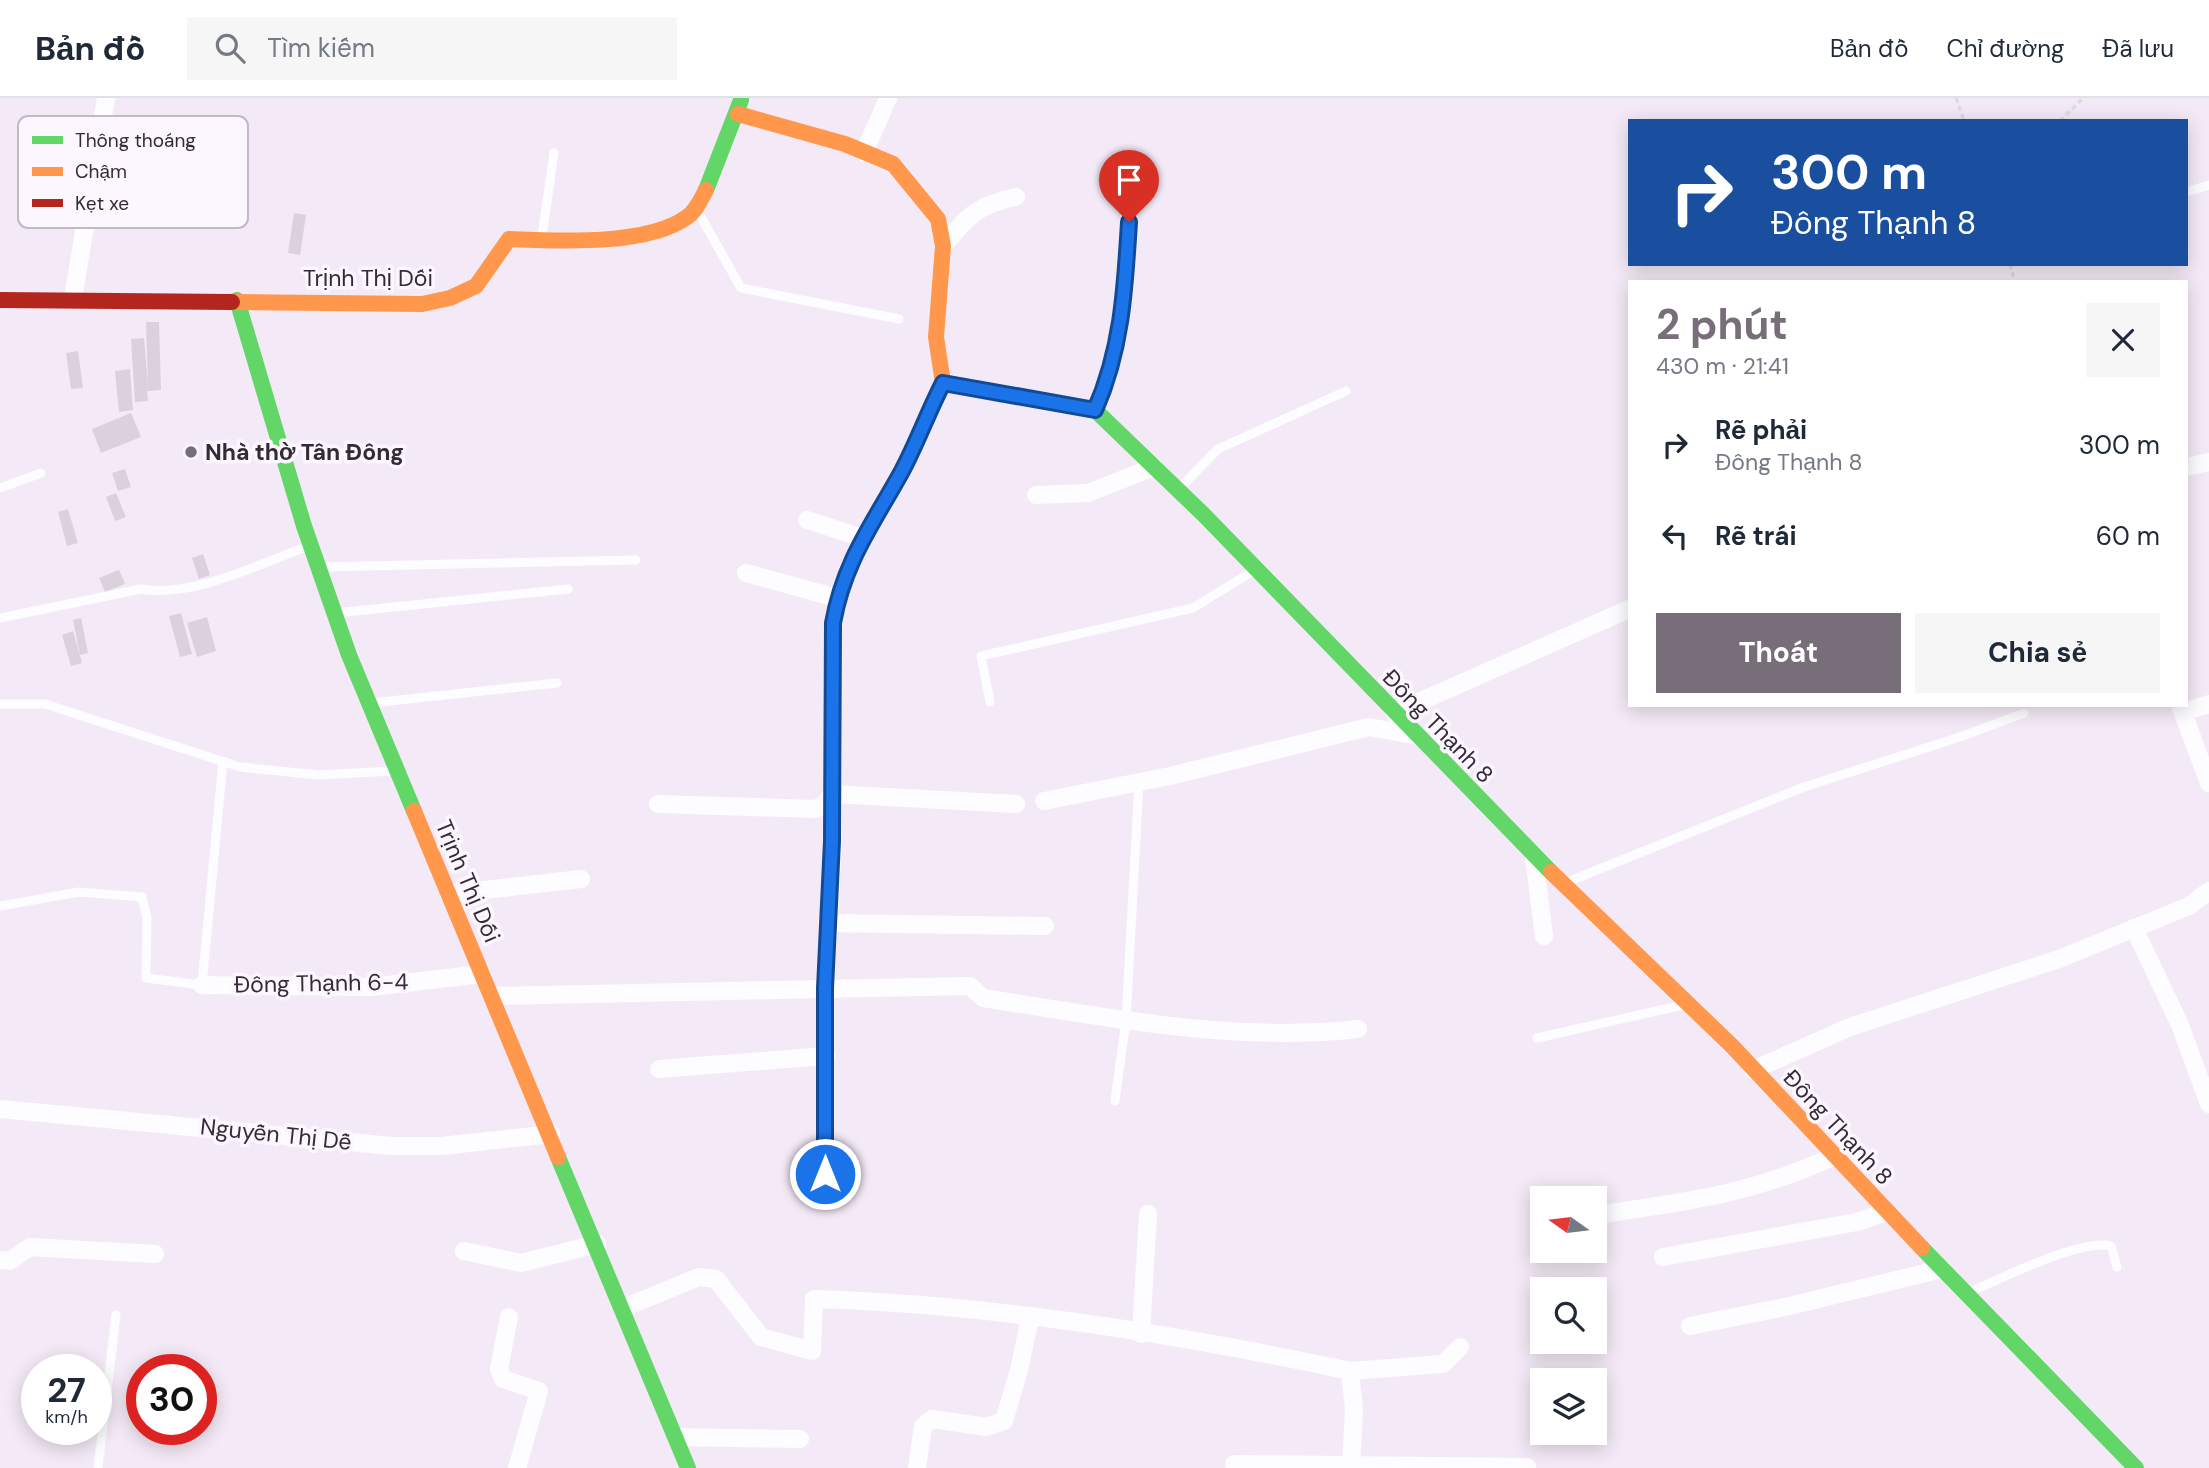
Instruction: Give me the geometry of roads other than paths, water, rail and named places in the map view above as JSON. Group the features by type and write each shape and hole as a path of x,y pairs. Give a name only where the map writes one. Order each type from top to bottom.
{"street":[{"path":"103,116 106,98"},
{"path":"864,153 888,98"},
{"path":"696,209 739,106 893,164 938,219 943,246 936,337 943,383 902,471 863,538 837,598 833,623 832,794 825,988 825,1174"},
{"path":"943,383 1095,410 1111,375 1124,300 1130,196"},
{"path":"943,246 967,216 991,202 1016,197"},
{"name":"Trịnh Thị Dối","path":"0,300 237,300 422,304 464,295 478,285 498,249 509,239 541,241 608,237 674,226 696,209"},
{"path":"73,299 85,228"},
{"name":"Trịnh Thị Dối","path":"237,300 310,545 334,613 397,771 597,1244 688,1468"},
{"name":"Đông Thạnh 8","path":"1095,410 1256,569 1413,735 1534,857 1565,883 1753,1070 2128,1466"},
{"path":"2188,467 2209,462"},
{"path":"1036,495 1088,493 1154,467"},
{"path":"807,520 863,538"},
{"path":"746,573 837,598"},
{"path":"1394,713 1628,609"},
{"path":"2209,705 2182,709 2209,783"},
{"path":"1044,801 1139,782 1369,727 1413,735"},
{"path":"657,804 815,809 824,804 832,794"},
{"path":"832,794 1016,804"},
{"path":"1534,857 1544,936"},
{"path":"449,894 581,879"},
{"path":"1753,1070 1850,1027 2059,959 2189,906 2209,891"},
{"path":"827,923 1045,926"},
{"path":"2134,928 2180,1025 2209,1104"},
{"name":"Đông Thạnh 6-4","path":"202,985 370,988 482,974"},
{"path":"492,996 970,986 983,998 1126,1021 1219,1031 1358,1029"},
{"path":"659,1069 826,1056"},
{"name":"Nguyễn Thị Dễ","path":"0,1109 392,1146 441,1146 551,1134"},
{"path":"1607,1213 1720,1197 1796,1174 1833,1156"},
{"path":"1663,1257 1857,1222 1887,1212"},
{"path":"1141,1334 1148,1214"},
{"path":"464,1251 521,1263 597,1244"},
{"path":"0,1260 10,1261 30,1247 155,1254"},
{"path":"1690,1326 1785,1307 1941,1269"},
{"path":"623,1308 699,1277 716,1279 761,1337 812,1351 814,1299 897,1301 1030,1318 1141,1334 1350,1371 1443,1364 1460,1347"},
{"path":"509,1317 499,1368 503,1379 539,1391 517,1468"},
{"path":"917,1468 923,1426 932,1419 986,1427 1004,1421 1030,1318"},
{"path":"1350,1371 1354,1409 1351,1468"},
{"path":"676,1437 800,1439"},
{"path":"1234,1464 1351,1468 1527,1467"}],"lane":[{"path":"541,241 554,153"},
{"path":"2188,191 2209,186"},
{"path":"696,209 741,288 899,320"},
{"path":"1178,490 1217,449 1346,391"},
{"path":"0,488 41,473"},
{"path":"0,618 141,589 163,593 191,588 310,545"},
{"path":"318,567 636,560"},
{"path":"990,702 981,656 1193,608 1256,569"},
{"path":"334,613 568,589"},
{"path":"370,703 557,683"},
{"path":"0,704 45,704 240,767 319,775 397,771"},
{"path":"1565,883 1804,788 2024,713"},
{"path":"0,906 79,892 142,897 147,918 146,978 202,985 223,761"},
{"path":"1115,1101 1126,1021 1139,782"},
{"path":"1538,1038 1685,1004"},
{"path":"1965,1294 2030,1265 2099,1242 2111,1246 2117,1267"},
{"path":"98,1468 116,1315"}],"place":[{"name":"Nhà thờ Tân Đông","path":"191,452"}]}
